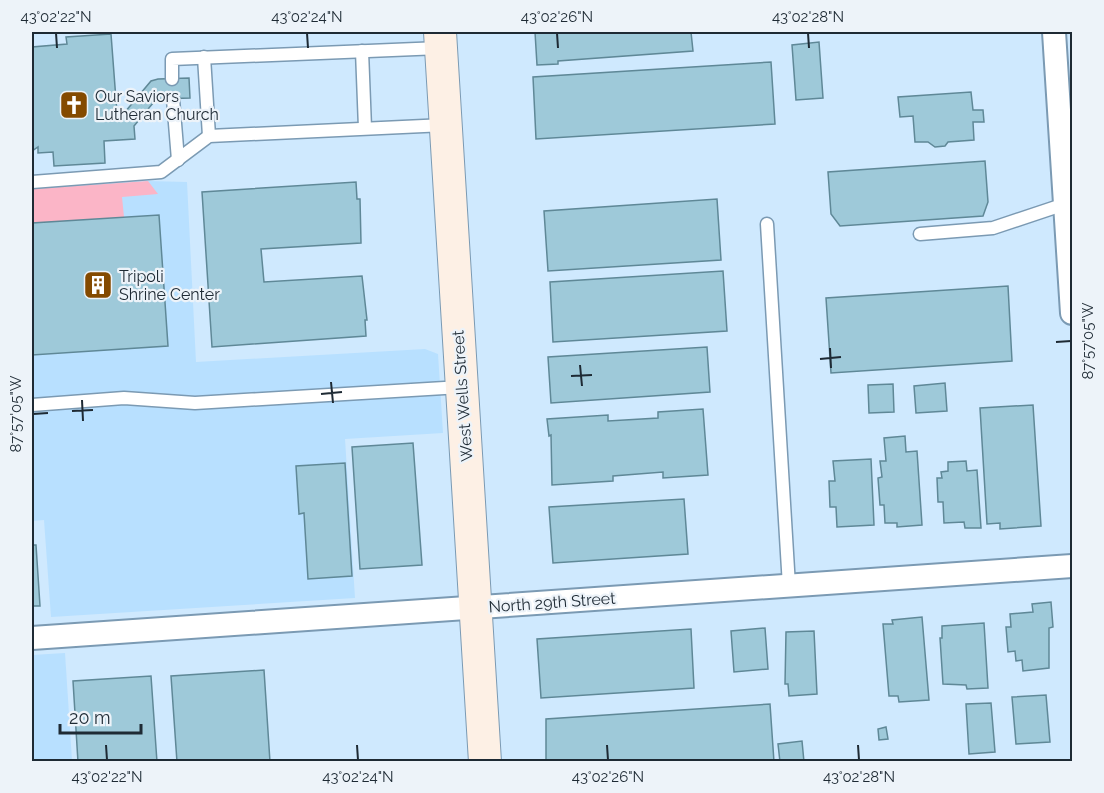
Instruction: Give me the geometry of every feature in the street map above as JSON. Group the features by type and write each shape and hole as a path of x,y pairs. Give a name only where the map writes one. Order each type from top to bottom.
{"street":[{"path":"1054,32 1072,313"},
{"name":"West Wells Street","path":"440,40 485,762"},
{"name":"North 29th Street","path":"32,638 1072,566"}],"lane":[{"path":"172,79 172,59 362,51 440,40"},
{"path":"362,51 365,128"},
{"path":"204,57 208,136"},
{"path":"173,99 178,160"},
{"path":"32,182 161,172 208,136 445,125"},
{"path":"920,234 993,228 1065,204"},
{"path":"767,224 789,586"},
{"path":"32,405 124,398 195,403 462,387"}],"shaded area":[{"path":"148,181 187,182 196,362 425,349 438,354 443,433 345,439 355,598 51,617 44,520 32,521 32,189"},
{"path":"148,181 158,194 122,197 124,217 32,223 32,189"},
{"path":"65,653 72,761 32,761 32,655"}],"building":[{"path":"535,32 691,32 693,51 558,61 558,64 537,65"},
{"name":"Our Saviors Lutheran Church","path":"111,34 117,113 125,112 151,81 158,79 189,78 190,98 159,99 158,97 134,126 135,139 104,141 105,163 54,166 53,152 38,153 38,147 32,151 32,47 67,44 66,37"},
{"path":"819,42 823,98 796,100 792,45"},
{"path":"771,62 775,124 536,139 533,77"},
{"path":"971,92 973,110 983,110 984,122 973,122 974,140 948,142 945,146 935,147 928,142 915,142 913,116 900,117 898,97"},
{"path":"985,161 988,202 983,216 840,226 831,214 828,172"},
{"path":"356,182 357,199 360,199 361,243 261,249 264,282 362,276 367,320 365,320 366,336 212,347 202,192"},
{"path":"717,199 721,260 548,271 544,211"},
{"name":"Tripoli Shrine Center","path":"159,215 168,346 32,355 32,223"},
{"path":"723,271 727,331 553,342 550,282"},
{"path":"1008,286 1012,361 831,373 826,298"},
{"path":"707,347 710,392 551,403 548,357"},
{"path":"945,383 947,411 916,413 914,386"},
{"path":"893,384 894,412 869,413 868,385"},
{"path":"1033,405 1041,526 1000,529 1000,523 987,524 980,408"},
{"path":"703,409 708,475 663,478 663,472 613,476 613,481 552,485 551,435 549,436 547,419 608,415 608,421 658,418 658,412"},
{"path":"905,436 906,452 917,451 922,525 897,527 897,523 885,523 884,505 880,505 878,478 882,477 880,461 886,461 884,438"},
{"path":"413,443 422,565 360,569 352,447"},
{"path":"871,459 874,525 837,527 836,507 830,507 829,481 835,481 833,461"},
{"path":"966,461 967,471 977,470 981,528 965,528 964,522 944,523 943,502 938,502 937,478 942,478 941,472 948,471 948,462"},
{"path":"345,463 352,576 308,579 304,513 299,514 296,466"},
{"path":"684,499 688,554 553,563 549,507"},
{"path":"32,545 36,545 40,606 32,606"},
{"path":"1051,602 1053,627 1049,628 1049,668 1023,671 1022,660 1016,661 1015,651 1008,652 1006,627 1011,627 1010,614 1033,612 1032,604"},
{"path":"922,617 929,700 899,702 898,696 889,696 883,624 893,624 892,620"},
{"path":"984,623 988,688 967,689 966,685 943,684 940,638 942,638 942,626"},
{"path":"765,628 768,669 734,672 731,631"},
{"path":"691,629 694,688 541,698 537,639"},
{"path":"814,631 817,694 789,696 788,684 785,684 786,632"},
{"path":"264,670 270,762 177,762 171,676"},
{"path":"151,676 157,762 78,762 73,681"},
{"path":"1046,695 1050,742 1016,744 1012,697"},
{"path":"991,703 995,752 969,754 966,704"},
{"path":"770,704 774,762 546,762 546,719"},
{"path":"886,727 888,739 879,740 878,729"},
{"path":"802,741 804,762 780,762 778,744"}],"place":[{"name":"Our Saviors Lutheran Church","path":"74,105"},
{"name":"Tripoli Shrine Center","path":"98,285"}]}
